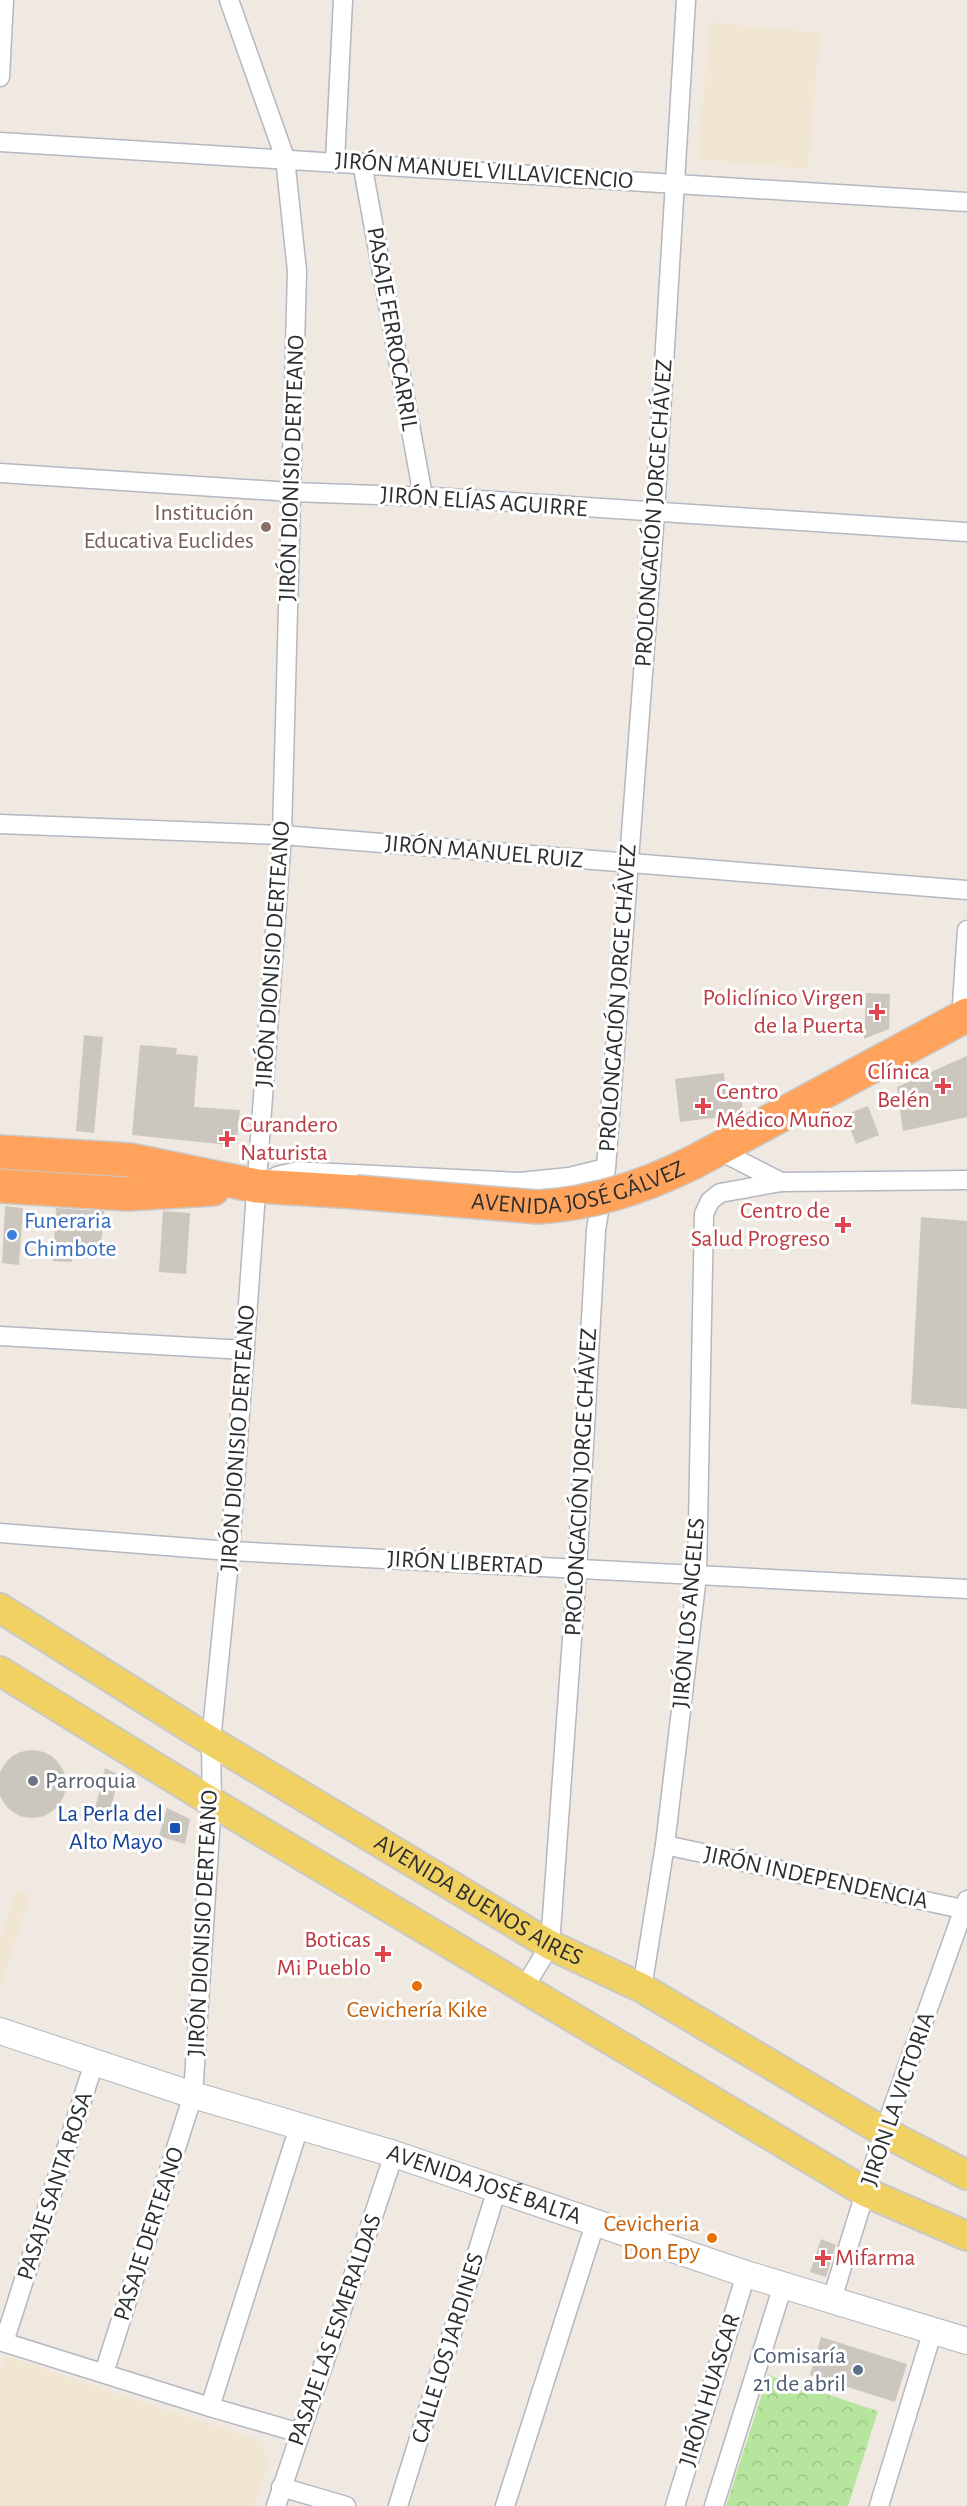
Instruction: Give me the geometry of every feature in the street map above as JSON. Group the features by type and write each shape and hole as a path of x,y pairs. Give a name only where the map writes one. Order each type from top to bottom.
{"highway":[{"name":"AVENIDA JOSÉ GÁLVEZ","path":"0,1186 128,1194 261,1186 538,1208 566,1206 640,1186 706,1156 964,1017"},
{"name":"AVENIDA JOSÉ GÁLVEZ","path":"0,1152 130,1160 261,1186"}],"main road":[{"name":"AVENIDA BUENOS AIRES","path":"0,1608 211,1741 550,1945 642,1988 884,2132 967,2175"},
{"path":"0,1671 212,1802 866,2192 967,2236"},
{"name":"AVENIDA JOSÉ BALTA","path":"0,2031 193,2095 394,2154 746,2274 967,2341"}],"street":[{"path":"0,77 4,0"},
{"name":"JIRÓN DIONISIO DERTEANO","path":"193,2095 212,1802 211,1741 230,1551 245,1350 261,1186 282,835 297,271 285,158 229,0"},
{"path":"335,161 343,0"},
{"name":"PROLONGACIÓN JORGE CHÁVEZ","path":"524,1988 550,1945 577,1569 596,1230 606,1168 655,513 686,0"},
{"name":"JIRÓN MANUEL VILLAVICENCIO","path":"0,142 967,202"},
{"name":"PASAJE FERROCARRIL","path":"362,163 423,496"},
{"name":"JIRÓN ELÍAS AGUIRRE","path":"0,473 292,492 423,496 967,532"},
{"name":"JIRÓN MANUEL RUIZ","path":"0,824 282,835 967,890"},
{"path":"964,1017 967,930"},
{"path":"706,1156 781,1182 967,1180"},
{"path":"261,1186 277,1176 294,1172 520,1182 569,1177 606,1168"},
{"name":"JIRÓN LOS ANGELES","path":"642,1988 665,1845 697,1576 704,1214 710,1201 720,1193 781,1182"},
{"path":"0,1336 245,1350"},
{"name":"JIRÓN LIBERTAD","path":"0,1533 230,1551 967,1589"},
{"name":"JIRÓN INDEPENDENCIA","path":"665,1845 966,1907"},
{"name":"JIRÓN LA VICTORIA","path":"832,2299 884,2132 966,1907"},
{"name":"PASAJE SANTA ROSA","path":"2,2341 94,2063"},
{"name":"PASAJE DERTEANO","path":"104,2373 193,2095"},
{"path":"210,2407 299,2127"},
{"name":"PASAJE LAS ESMERALDAS","path":"276,2506 394,2154"},
{"name":"CALLE LOS JARDINES","path":"398,2506 497,2189"},
{"path":"505,2506 595,2224"},
{"name":"JIRÓN HUASCAR","path":"675,2506 746,2274"},
{"name":"JIRÓN HUASCAR","path":"714,2506 783,2285"},
{"path":"879,2506 933,2330"},
{"path":"2,2341 300,2433"},
{"path":"282,2487 346,2506"}],"shaded area":[{"path":"710,22 820,33 808,169 698,159"},
{"path":"16,1890 30,1895 0,1989 0,1939"},
{"path":"5,2356 264,2442 267,2467 255,2506 0,2506 0,2371"}],"green space":[{"path":"768,2375 878,2411 848,2506 726,2506"}],"building":[{"name":"Policlínico Virgen de la Puerta","path":"866,993 890,994 889,1029 864,1039"},
{"path":"84,1035 103,1037 94,1133 76,1131"},
{"path":"140,1045 177,1048 176,1054 198,1056 194,1107 240,1110 237,1139 229,1145 132,1135"},
{"path":"967,1056 967,1117 903,1131 897,1087"},
{"name":"Centro Médico Muñoz","path":"724,1073 726,1096 741,1094 743,1112 680,1122 675,1079"},
{"path":"868,1106 879,1135 856,1144 845,1115"},
{"name":"Funeraria Chimbote","path":"5,1206 23,1208 19,1265 2,1263"},
{"path":"56,1208 104,1211 101,1249 73,1248 72,1262 53,1261"},
{"path":"163,1211 190,1213 186,1274 159,1272"},
{"path":"921,1217 967,1221 967,1409 911,1404"},
{"name":"Parroquia","path":"25,1750 39,1750 51,1755 61,1765 66,1784 61,1803 51,1813 39,1818 25,1818 13,1813 3,1803 -2,1791 -2,1777 3,1765 13,1755"},
{"path":"105,1768 119,1775 109,1816 94,1813"},
{"name":"La Perla del Alto Mayo","path":"167,1808 190,1819 185,1844 159,1836"},
{"name":"Mifarma","path":"821,2239 836,2245 826,2277 810,2272"},
{"name":"Comisaría 21 de abril","path":"821,2337 907,2364 895,2402 810,2375"}],"place":[{"name":"Institución Educativa Euclides","path":"266,527"},
{"name":"Policlínico Virgen de la Puerta","path":"877,1012"},
{"name":"Clínica Belén","path":"943,1086"},
{"name":"Centro Médico Muñoz","path":"703,1106"},
{"name":"Curandero Naturista","path":"227,1139"},
{"name":"Centro de Salud Progreso","path":"843,1225"},
{"name":"Funeraria Chimbote","path":"12,1235"},
{"name":"Parroquia","path":"33,1781"},
{"name":"La Perla del Alto Mayo","path":"175,1828"},
{"name":"Boticas Mi Pueblo","path":"383,1954"},
{"name":"Cevichería Kike","path":"417,1986"},
{"name":"Cevicheria Don Epy","path":"712,2238"},
{"name":"Mifarma","path":"823,2258"},
{"name":"Comisaría 21 de abril","path":"858,2370"}]}
